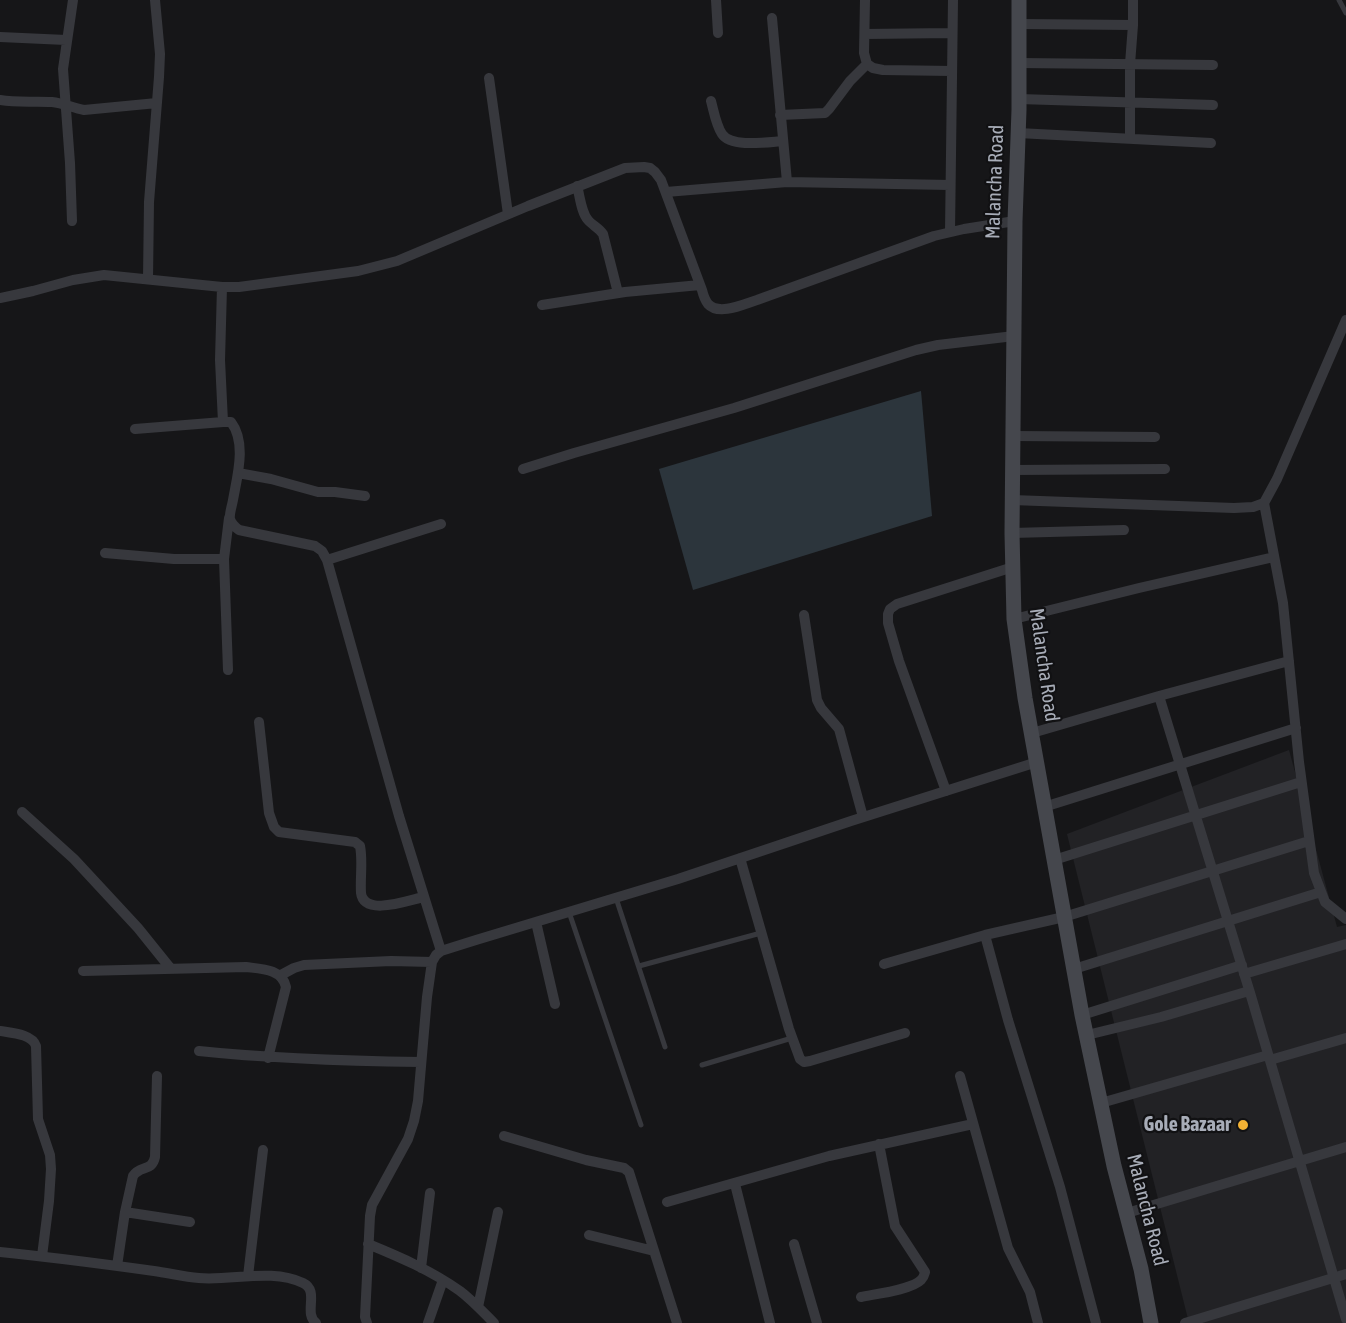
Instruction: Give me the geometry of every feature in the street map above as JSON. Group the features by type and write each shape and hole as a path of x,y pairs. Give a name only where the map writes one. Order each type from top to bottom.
{"main road":[{"name":"Malancha Road","path":"1019,0 1012,470 1014,619 1036,762 1082,1015 1114,1166 1141,1269 1151,1323"}],"street":[{"path":"72,222 63,69 73,0"},
{"path":"148,279 149,202 160,54 155,0"},
{"path":"716,0 718,33"},
{"path":"865,0 864,53 867,64 883,70 952,70"},
{"path":"950,232 953,0"},
{"path":"1130,139 1130,64 1134,0"},
{"path":"772,18 787,182"},
{"path":"1019,24 1133,25"},
{"path":"865,34 952,33"},
{"path":"0,37 66,40"},
{"path":"1019,63 1213,64"},
{"path":"780,115 825,112 867,64"},
{"path":"489,78 508,214"},
{"path":"1019,99 1213,105"},
{"path":"0,100 53,102 84,110 157,103"},
{"path":"711,101 720,130 728,139 734,142 783,141"},
{"path":"1018,133 1211,143"},
{"path":"0,298 8,298 96,275 239,287 363,270 410,257 508,214 625,168 650,168 661,180 706,302 715,309 735,307 934,236 1015,221"},
{"path":"666,192 787,182 950,185"},
{"path":"577,186 585,215 603,234 618,293"},
{"path":"542,305 618,293 699,285"},
{"path":"222,287 220,360 223,422"},
{"path":"1012,500 1234,508 1253,507 1263,503 1274,484 1346,320"},
{"path":"523,470 574,453 734,408 916,350 938,345 1014,336"},
{"path":"135,429 223,422 231,422 236,428 240,454 224,559 228,670"},
{"path":"1013,436 1155,437"},
{"path":"1012,470 1165,469"},
{"path":"238,473 271,478 318,492 365,496"},
{"path":"1263,503 1283,603 1314,873 1325,903 1346,919"},
{"path":"230,518 238,530 315,546 322,551 327,560 399,816 441,951"},
{"path":"327,560 441,525"},
{"path":"1012,533 1124,530"},
{"path":"105,553 174,559 224,559"},
{"path":"1014,619 1274,557"},
{"path":"946,791 899,661 888,623 888,614 890,609 897,604 1013,567"},
{"path":"804,615 817,700 839,729 863,817"},
{"path":"1032,733 1159,696 1289,662"},
{"path":"1159,696 1250,990 1346,1319"},
{"path":"259,722 269,813 274,827 279,832 355,842 360,846 362,899 368,904 387,905 424,897"},
{"path":"1044,807 1296,728"},
{"path":"367,1323 364,1317 372,1205 408,1139 414,1121 418,1101 427,997 432,962 436,955 441,951 616,898 1036,762"},
{"path":"1054,860 1302,782"},
{"path":"22,812 74,859 138,928 171,969"},
{"path":"884,964 986,935 1065,917 1309,841"},
{"path":"740,858 800,1059 804,1062 905,1033"},
{"path":"1074,969 1321,892"},
{"path":"536,922 555,1004"},
{"path":"986,935 1008,1020 1060,1187 1096,1323"},
{"path":"1082,1015 1346,944"},
{"path":"281,975 294,968 317,964 432,962"},
{"path":"84,971 246,968 281,975 286,987 268,1058"},
{"path":"1087,1035 1161,1017 1250,990"},
{"path":"0,1031 30,1037 36,1046 38,1119 50,1155 51,1169 42,1256"},
{"path":"1101,1103 1346,1038"},
{"path":"199,1051 268,1058 421,1062"},
{"path":"117,1266 133,1176 151,1167 154,1163 157,1076"},
{"path":"960,1076 1008,1248 1030,1292 1038,1323"},
{"path":"668,1202 829,1156 973,1124"},
{"path":"504,1136 586,1160 624,1168 629,1172 677,1323"},
{"path":"861,1297 912,1285 922,1279 925,1272 895,1226 879,1144"},
{"path":"1126,1213 1346,1147"},
{"path":"248,1276 263,1150"},
{"path":"735,1184 770,1323"},
{"path":"421,1268 430,1193"},
{"path":"125,1212 190,1222"},
{"path":"478,1307 498,1212"},
{"path":"589,1235 654,1251"},
{"path":"368,1244 405,1259 443,1280 462,1292 494,1323"},
{"path":"794,1244 817,1323"},
{"path":"0,1252 198,1278 276,1276 303,1283 308,1287 311,1291 310,1316 316,1323"},
{"path":"1185,1323 1346,1274"},
{"path":"428,1323 443,1280"}],"lane":[{"path":"1340,0 1346,13"},
{"path":"616,898 665,1047"},
{"path":"569,912 640,1125"},
{"path":"639,966 761,933"},
{"path":"702,1065 792,1038"}],"shaded area":[{"path":"921,391 932,516 693,590 659,469"},
{"name":"Gole Bazaar","path":"1289,750 1337,927 1346,925 1346,1323 1189,1323 1067,834"}],"place":[{"name":"Gole Bazaar","path":"1243,1125"}]}
